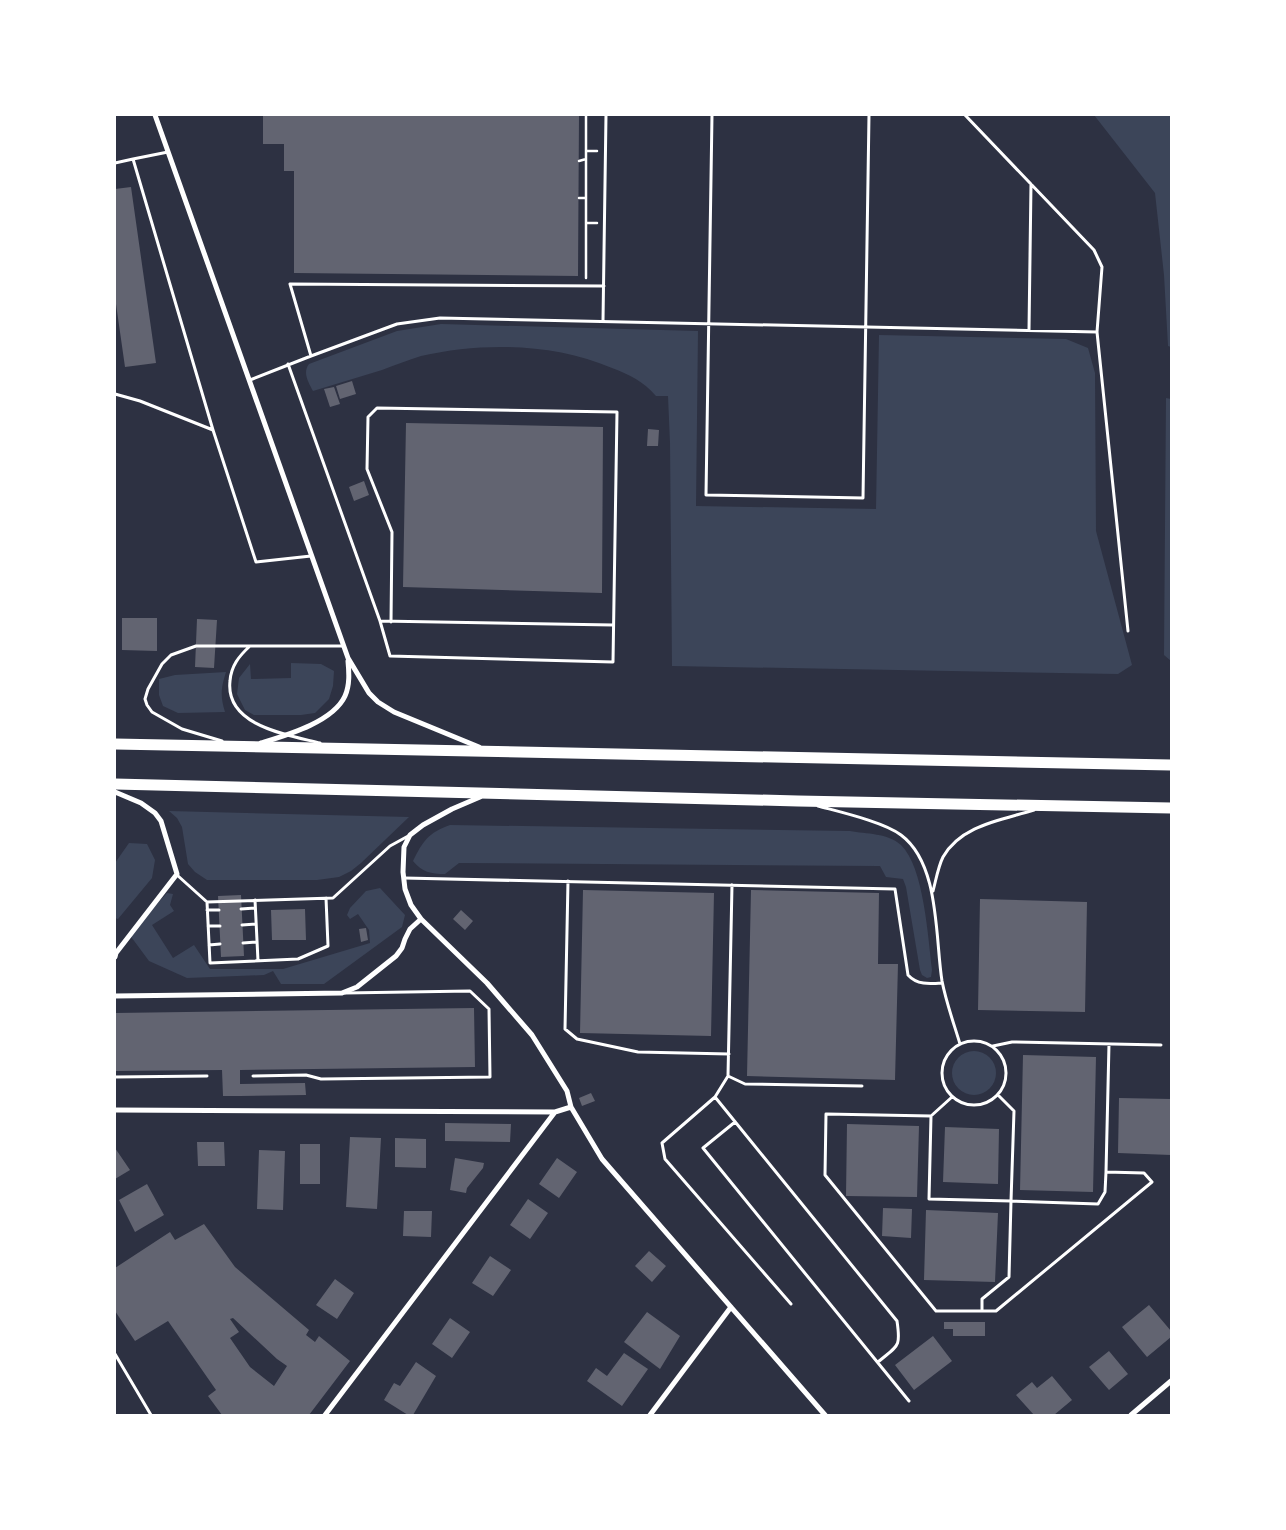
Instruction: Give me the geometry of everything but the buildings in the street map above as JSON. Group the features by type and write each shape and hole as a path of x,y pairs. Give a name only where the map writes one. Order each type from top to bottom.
{"highway":[{"path":"115,744 1171,765"},
{"path":"115,784 1171,808"}],"street":[{"path":"155,115 348,658 369,693 386,707 405,717 488,751"},
{"path":"252,747 287,735 326,717 336,709 348,689 348,658"},
{"path":"115,792 142,803 155,813 161,821 176,874 121,946 115,957"},
{"path":"490,793 452,808 410,835 404,847 403,878 411,905 420,919 487,983 532,1035 567,1091 571,1107 602,1159 826,1415"},
{"path":"115,996 342,993 357,987 396,956 402,948 410,929 420,919"},
{"path":"115,1110 555,1112 571,1107"},
{"path":"325,1415 555,1112"},
{"path":"650,1415 731,1307"},
{"path":"1131,1415 1171,1381"}],"lane":[{"path":"603,321 606,115"},
{"path":"712,115 706,495 863,498 869,115"},
{"path":"965,115 1094,250 1102,267 1097,332 1128,631"},
{"path":"115,163 168,152"},
{"path":"133,159 213,430 256,562 311,556"},
{"path":"1029,330 1031,184"},
{"path":"311,356 290,284 604,286"},
{"path":"249,380 397,324 440,318 1097,332"},
{"path":"288,364 380,622 390,656 613,662 617,412 378,408 368,417 367,468 392,532 391,622"},
{"path":"115,394 140,401 213,430"},
{"path":"380,622 613,625"},
{"path":"251,645 238,657 230,673 229,691 234,705 247,719 274,731 340,748"},
{"path":"240,746 182,729 152,712 145,699 148,689 162,664 171,655 196,646 343,646"},
{"path":"798,801 875,823 899,833 916,849 932,892 942,983 960,1044"},
{"path":"932,892 942,860 950,846 965,833 981,826 1050,806"},
{"path":"207,902 333,898 390,846 410,835"},
{"path":"176,874 207,902 210,963 298,959 328,946 326,898"},
{"path":"403,878 895,889 908,975 913,981 926,984 942,983"},
{"path":"568,882 565,1029 577,1039 638,1052 729,1054"},
{"path":"732,885 728,1076 714,1097 662,1143 665,1159 791,1304"},
{"path":"255,900 258,961"},
{"path":"241,909 255,908"},
{"path":"208,910 219,910"},
{"path":"242,924 256,924"},
{"path":"208,926 220,926"},
{"path":"243,943 257,942"},
{"path":"209,945 220,944"},
{"path":"253,1076 306,1075 321,1079 490,1077 489,1009 470,991 342,993"},
{"path":"972,1040 981,1041 993,1046 1002,1055 1007,1071 1003,1088 998,1095 984,1104 967,1105 959,1102 952,1097 943,1082 942,1066 950,1051 960,1044 972,1040"},
{"path":"993,1046 1012,1042 1161,1045"},
{"path":"931,1116 929,1199 1098,1204 1105,1192 1109,1044"},
{"path":"115,1077 207,1076"},
{"path":"728,1076 745,1084 862,1086"},
{"path":"982,1311 982,1299 1009,1277 1014,1111 998,1095"},
{"path":"714,1097 897,1320 900,1338 898,1344 878,1362"},
{"path":"952,1097 931,1116 826,1114 825,1175 936,1311 996,1311 1152,1182 1144,1173 1106,1172"},
{"path":"735,1122 703,1148 909,1401"},
{"path":"115,1354 150,1415"}],"path":[{"path":"586,115 586,286"},
{"path":"579,161 586,159"},
{"path":"579,198 586,198"}],"shaded area":[{"path":"1094,115 1171,115 1171,347 1168,346 1164,275 1155,193"},
{"path":"441,324 698,331 696,506 876,509 879,335 1066,339 1088,348 1095,373 1096,531 1132,665 1118,674 672,666 668,396 656,396 641,382 630,376 589,360 566,354 518,347 469,348 421,356 313,391 308,381 306,371 309,364 397,331"},
{"path":"1166,398 1171,399 1171,661 1164,655"},
{"path":"291,663 321,664 334,671 333,686 329,699 315,713 301,715 254,715 245,710 237,694 239,678 250,664 251,679 291,678"},
{"path":"226,672 222,692 225,712 178,713 163,706 159,695 159,679 175,675"},
{"path":"169,811 409,817 361,863 339,877 317,880 207,880 195,872 188,864 182,827 177,818"},
{"path":"450,825 850,831 890,838 901,845 909,855 915,869 924,904 932,970 931,977 927,978 922,975 920,970 903,879 886,877 880,866 459,863 445,874 431,873 423,870 413,861 423,843 436,831"},
{"path":"129,843 147,844 155,860 152,878 118,919 115,918 115,863"},
{"path":"380,888 405,915 402,927 324,984 281,984 273,971 264,975 187,978 149,961 129,934 167,893 173,894 170,905 174,911 152,925 173,958 194,945 210,969 283,969 370,943 369,930 358,914 350,919 347,915 350,908 366,891"},
{"path":"978,1051 990,1057 995,1064 995,1082 990,1089 983,1094 970,1095 962,1092 955,1085 952,1069 955,1061 962,1054"}]}
